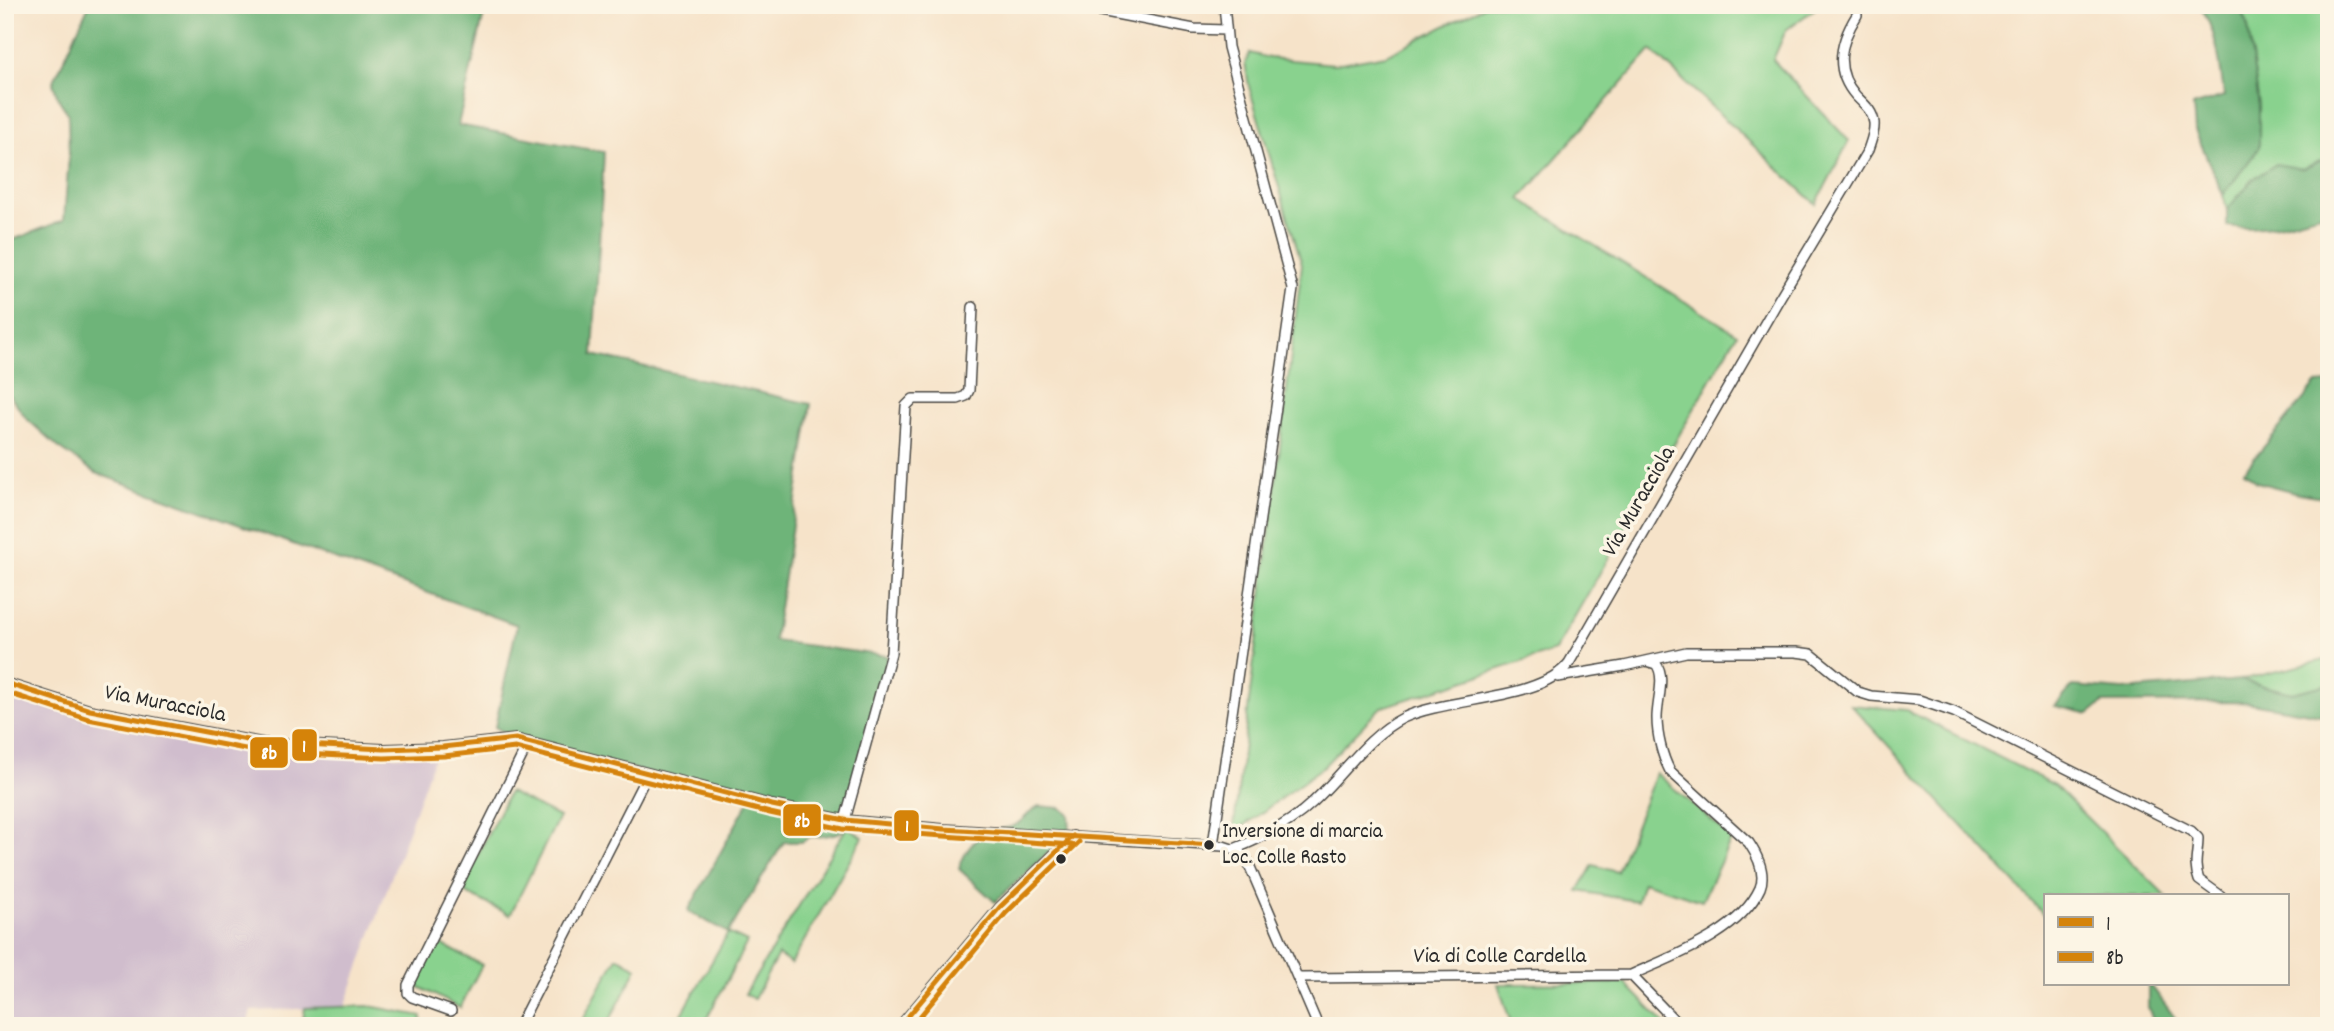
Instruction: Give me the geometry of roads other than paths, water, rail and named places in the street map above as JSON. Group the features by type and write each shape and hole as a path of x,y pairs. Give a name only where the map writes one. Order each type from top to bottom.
{"street":[{"path":"1069,5 1194,29 1225,30"},
{"path":"1213,845 1293,289 1225,30 1224,5"},
{"name":"Via Muracciola","path":"5,683 90,710 263,743 384,749 443,747 516,738 772,805 845,820 944,829 1213,845 1234,849 1296,816 1367,746 1403,718 1438,707 1528,688 1553,678 1569,663 1868,149 1874,129 1872,117 1846,82 1841,64 1843,41 1857,15"},
{"path":"845,820 891,653 905,406 913,399 960,399 966,396 969,390 973,307"},
{"path":"1553,678 1686,652 1811,654 1858,692 1919,701 1954,712 2191,831 2198,838 2194,859 2199,880 2218,894"},
{"path":"1645,661 1656,664 1662,674 1657,721 1664,760 1670,771 1749,843 1758,857 1762,873 1760,887 1734,922 1688,949 1631,975 1680,1026"},
{"path":"450,1011 412,998 408,993 408,985 529,742"},
{"path":"519,1026 648,773"},
{"path":"900,1026 1000,907 1073,836"},
{"path":"1234,849 1247,860 1318,1026"},
{"name":"Via di Colle Cardella","path":"1299,978 1631,975"}],"place":[{"name":"Inversione di marcia Loc. Colle Rasto","path":"1209,845"}]}
